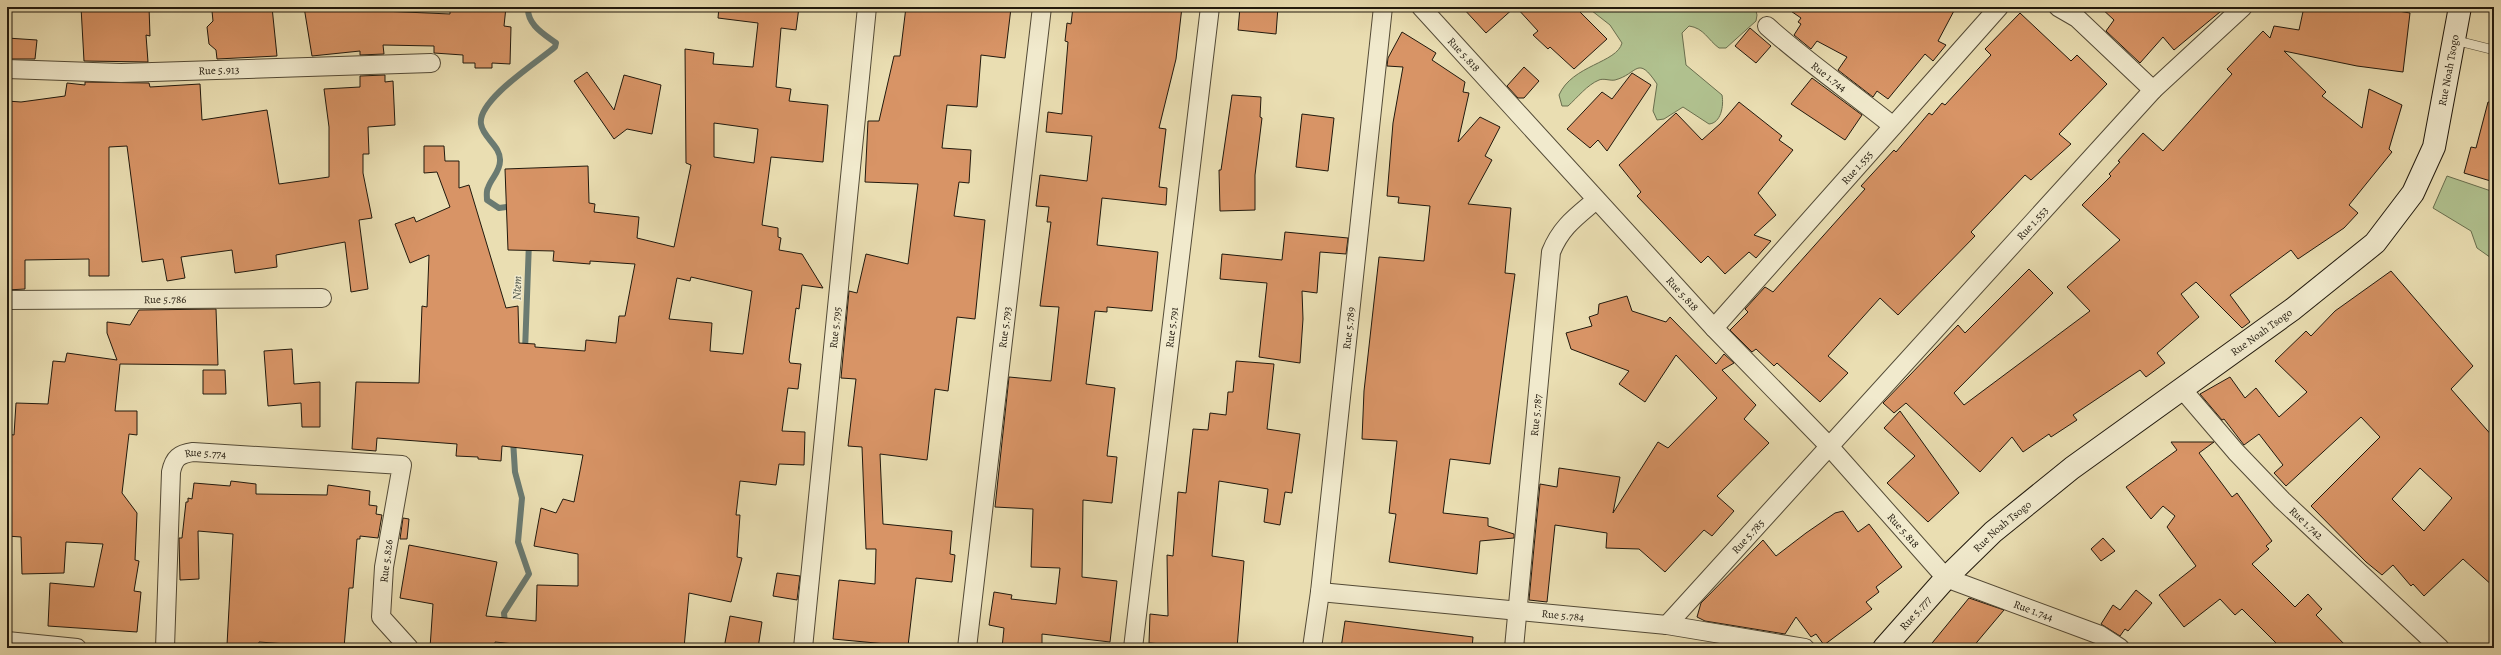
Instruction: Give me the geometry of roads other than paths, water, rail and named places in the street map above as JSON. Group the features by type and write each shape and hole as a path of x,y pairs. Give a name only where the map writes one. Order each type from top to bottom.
{"main road":[{"name":"Rue Noah Tsogo","path":"1946,578 1993,532 2072,468 2348,267 2375,244 2389,228 2413,193 2434,147 2460,7"},
{"name":"Rue 5.777","path":"1884,648 1946,578"}],"street":[{"name":"Rue 5.795","path":"803,648 867,7"},
{"name":"Rue 5.793","path":"967,648 1042,7"},
{"name":"Rue 5.791","path":"1133,648 1210,7"},
{"name":"Rue 5.789","path":"1312,648 1320,592 1383,7"},
{"name":"Rue 5.818","path":"1422,7 1714,328 1828,445 1946,578"},
{"name":"Rue 1.555","path":"1714,328 1999,7"},
{"path":"2058,7 2077,18 2153,90"},
{"name":"Rue 1.553","path":"1828,445 2153,90 2243,7"},
{"name":"Rue 1.744","path":"1767,26 1798,55 1848,89 1893,126"},
{"name":"Rue 5.913","path":"7,70 121,73 431,63"},
{"name":"Rue 5.787","path":"1514,648 1519,611 1551,252 1558,235 1573,219 1596,200"},
{"name":"Rue 5.786","path":"7,300 322,298"},
{"name":"Rue 1.742","path":"2182,389 2236,452 2282,500 2440,648"},
{"name":"Rue 5.785","path":"1667,625 1828,445"},
{"name":"Rue 5.774","path":"165,648 171,472 174,460 182,454 193,452 402,465"},
{"name":"Rue 5.826","path":"402,465 384,567 382,617 409,648"},
{"name":"Rue 1.744","path":"1946,578 2100,635 2120,648"},
{"name":"Rue 5.784","path":"1320,592 1667,625 1805,648"},
{"path":"7,641 77,648"}],"lane":[{"path":"2454,40 2494,50"}],"waterway":[{"name":"Ntem","path":"513,206 499,208 487,200 487,189 499,168 500,156 495,146 482,129 481,124 482,114 498,93 555,47 556,43 533,24 528,13 528,7"},
{"name":"Ntem","path":"525,351 529,242"},
{"name":"Ntem","path":"505,624 504,613 529,574 518,542 522,498 515,472 513,440"},
{"name":"Ntem","path":"502,648 507,637"}]}
